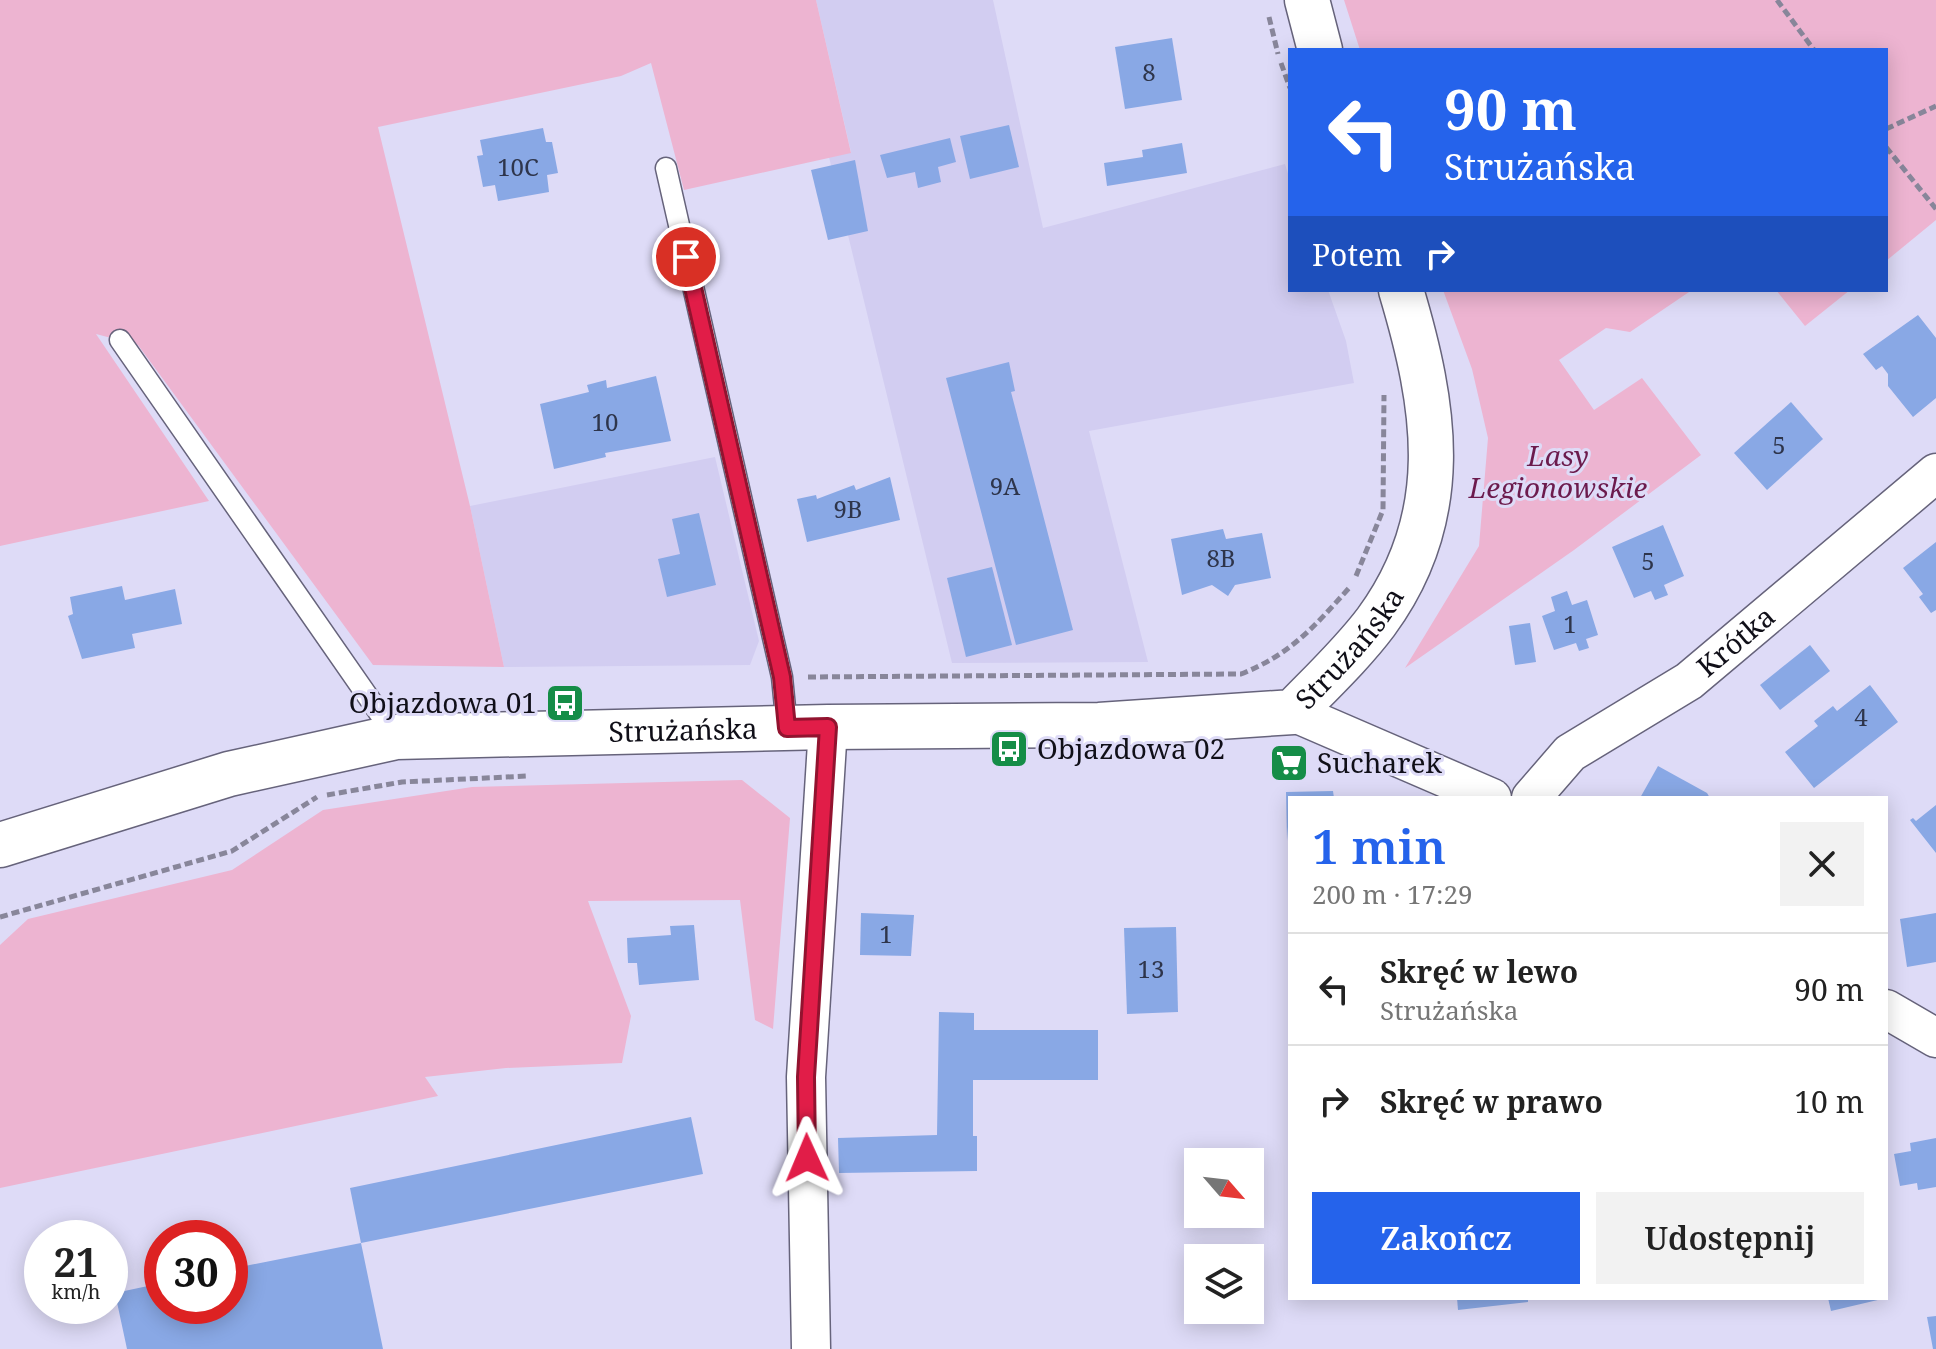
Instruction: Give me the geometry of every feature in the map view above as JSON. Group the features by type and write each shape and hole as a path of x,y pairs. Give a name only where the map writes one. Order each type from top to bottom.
{"main road":[{"path":"1307,0 1319,48"},
{"name":"Strużańska","path":"0,845 229,774 396,737 808,727 1099,725 1293,712 1382,613 1396,591 1424,516 1431,474 1432,427 1423,364 1402,292"}],"street":[{"name":"Krótka","path":"1533,796 1570,753 1689,681 1936,473"},
{"path":"1293,712 1487,796"},
{"path":"808,727 806,1077 811,1349"},
{"path":"1888,1010 1936,1038"}],"lane":[{"path":"666,168 782,677 808,727"},
{"path":"120,340 396,737"}],"path":[{"path":"1777,0 1813,48"},
{"path":"1888,128 1936,106"},
{"path":"1888,149 1936,209"}],"shaded area":[{"path":"816,0 993,0 1043,228 1285,164 1288,174 1288,292 1329,292 1346,341 1354,383 1089,431 1148,662 952,663 829,157 851,152"},
{"path":"715,457 759,641 750,665 504,667 470,506"}],"green space":[{"path":"0,0 816,0 851,153 684,190 651,63 621,76 378,127 470,506 504,667 373,665 138,345 96,334 209,501 0,546"},
{"path":"1344,0 1936,0 1936,220 1888,259 1888,48 1359,48"},
{"name":"Lasy Legionowskie","path":"1444,292 1689,292 1630,332 1606,328 1559,360 1594,410 1642,378 1701,455 1574,550 1405,668 1479,546 1488,438 1472,369"},
{"path":"1778,292 1848,292 1805,326"},
{"path":"742,780 790,818 773,1029 755,1020 740,900 588,901 631,1016 622,1063 506,1068 425,1077 438,1096 0,1188 0,945 28,919 232,870 323,810 472,787"}],"building":[{"path":"1172,38 1182,100 1125,109 1115,47"},
{"path":"1009,125 1019,167 970,179 960,136"},
{"path":"543,128 546,142 552,142 558,173 547,175 549,192 498,201 495,185 483,187 477,156 483,155 480,140"},
{"path":"950,138 956,162 938,167 941,182 918,188 915,172 887,178 880,155"},
{"path":"1182,143 1187,173 1107,186 1104,163 1143,157 1142,150"},
{"path":"855,160 868,231 828,240 811,170"},
{"path":"1918,315 1936,338 1936,398 1913,417 1888,386 1888,374 1882,366 1876,370 1863,354"},
{"path":"1009,362 1015,391 1011,392 1073,630 1016,645 946,378"},
{"path":"656,376 671,441 605,453 606,457 554,469 540,404 589,392 587,385 606,380 607,388"},
{"path":"1791,402 1823,439 1767,490 1734,453"},
{"path":"890,477 900,520 807,542 797,499 816,495 817,499 854,485 856,490"},
{"path":"699,513 716,585 667,597 658,559 680,554 672,519"},
{"path":"1663,525 1684,576 1664,585 1668,595 1655,600 1651,591 1634,598 1612,547"},
{"path":"1223,529 1226,539 1262,533 1271,578 1235,585 1228,596 1212,585 1182,595 1171,539"},
{"path":"1936,542 1936,610 1931,613 1919,597 1923,594 1903,568"},
{"path":"992,567 1012,645 966,657 947,578"},
{"path":"122,586 125,600 175,589 182,624 132,634 135,648 82,659 68,616 73,614 70,597"},
{"path":"1567,591 1572,605 1587,600 1598,635 1586,639 1589,648 1579,651 1576,643 1554,650 1542,616 1555,611 1551,597"},
{"path":"1530,623 1536,662 1515,665 1509,626"},
{"path":"1810,645 1830,671 1780,710 1760,685"},
{"path":"1870,685 1898,722 1814,788 1785,752 1818,726 1814,721 1833,706 1837,711"},
{"path":"1658,766 1709,796 1641,796"},
{"path":"1333,791 1334,796 1288,796 1287,841 1286,792"},
{"path":"1936,805 1936,853 1910,820 1913,818 1916,821"},
{"path":"861,913 914,915 911,956 860,955"},
{"path":"1936,913 1936,962 1907,967 1900,919"},
{"path":"694,925 699,980 639,985 637,963 628,963 627,938 671,935 670,926"},
{"path":"1176,927 1178,1012 1127,1014 1124,928"},
{"path":"939,1012 974,1013 974,1030 1098,1030 1098,1080 973,1080 973,1136 977,1136 977,1171 839,1173 838,1138 937,1135"},
{"path":"691,1117 703,1174 361,1243 350,1188"},
{"path":"1936,1138 1936,1187 1918,1190 1917,1183 1900,1186 1894,1154 1911,1151 1910,1143"},
{"path":"361,1243 383,1349 127,1349 122,1324 128,1324 128,1290 144,1287 144,1324 248,1324 248,1265"},
{"path":"1457,1300 1528,1300 1528,1302 1458,1310"},
{"path":"1828,1300 1878,1300 1831,1311"},
{"path":"1936,1316 1936,1349 1933,1349 1927,1317"}],"place":[{"name":"Objazdowa 01","path":"565,703"},
{"name":"Objazdowa 02","path":"1009,749"},
{"name":"Sucharek","path":"1289,763"}],"route":[{"path":"686,257 782,677 787,728 828,727 806,1077 807,1158"}]}
